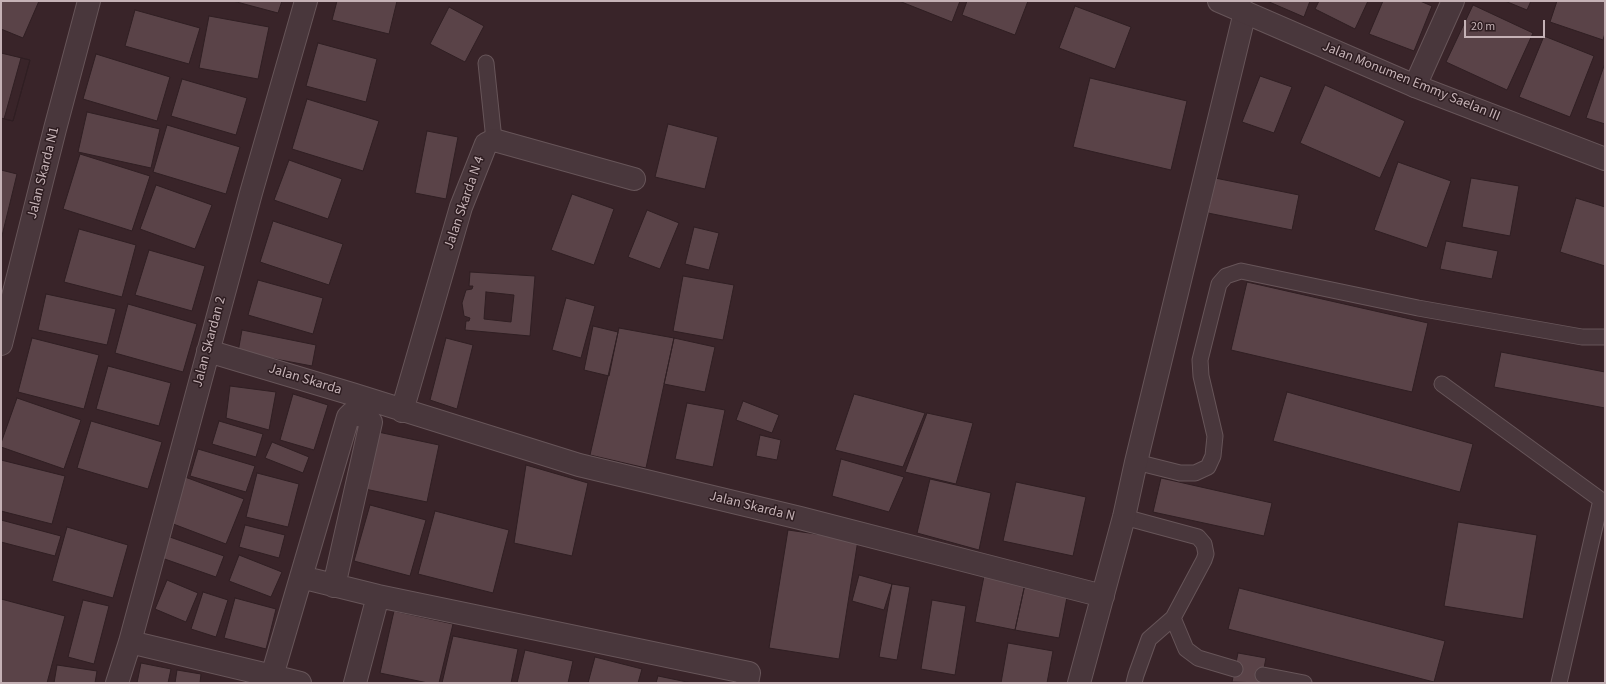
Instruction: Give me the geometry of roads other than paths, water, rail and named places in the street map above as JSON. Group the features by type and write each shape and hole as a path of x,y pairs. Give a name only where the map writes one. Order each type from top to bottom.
{"street":[{"name":"Jalan Skarda N1","path":"1,344 89,1"},
{"name":"Jalan Skardan 2","path":"117,683 130,642 208,351 306,1"},
{"name":"Jalan Monumen Emmy Saelan III","path":"1219,1 1416,86 1605,159"},
{"path":"1416,86 1453,1"},
{"path":"1079,683 1124,517 1136,462 1246,12"},
{"name":"Jalan Skarda N 4","path":"402,411 461,207 486,144 494,140 634,179"},
{"name":"Jalan Skarda","path":"208,351 352,394 402,411"},
{"name":"Jalan Skarda N","path":"402,411 579,465 800,518 1103,596"},
{"path":"272,676 348,416 352,412 367,417 371,422 334,586"},
{"path":"325,496 353,502"},
{"path":"301,577 378,596 749,673 747,683"},
{"path":"355,683 378,596"},
{"path":"130,642 300,683"}],"lane":[{"path":"486,63 494,140"},
{"path":"1136,462 1180,473 1195,473 1208,467 1213,456 1215,436 1201,376 1200,360 1219,284 1226,276 1241,271 1418,308 1582,337 1605,338"},
{"path":"1442,384 1603,501 1559,683"},
{"path":"1124,517 1198,537 1204,544 1206,554 1173,618 1149,639 1134,683"},
{"path":"1173,618 1186,649 1198,658 1235,669"},
{"path":"1263,675 1304,683"}]}
